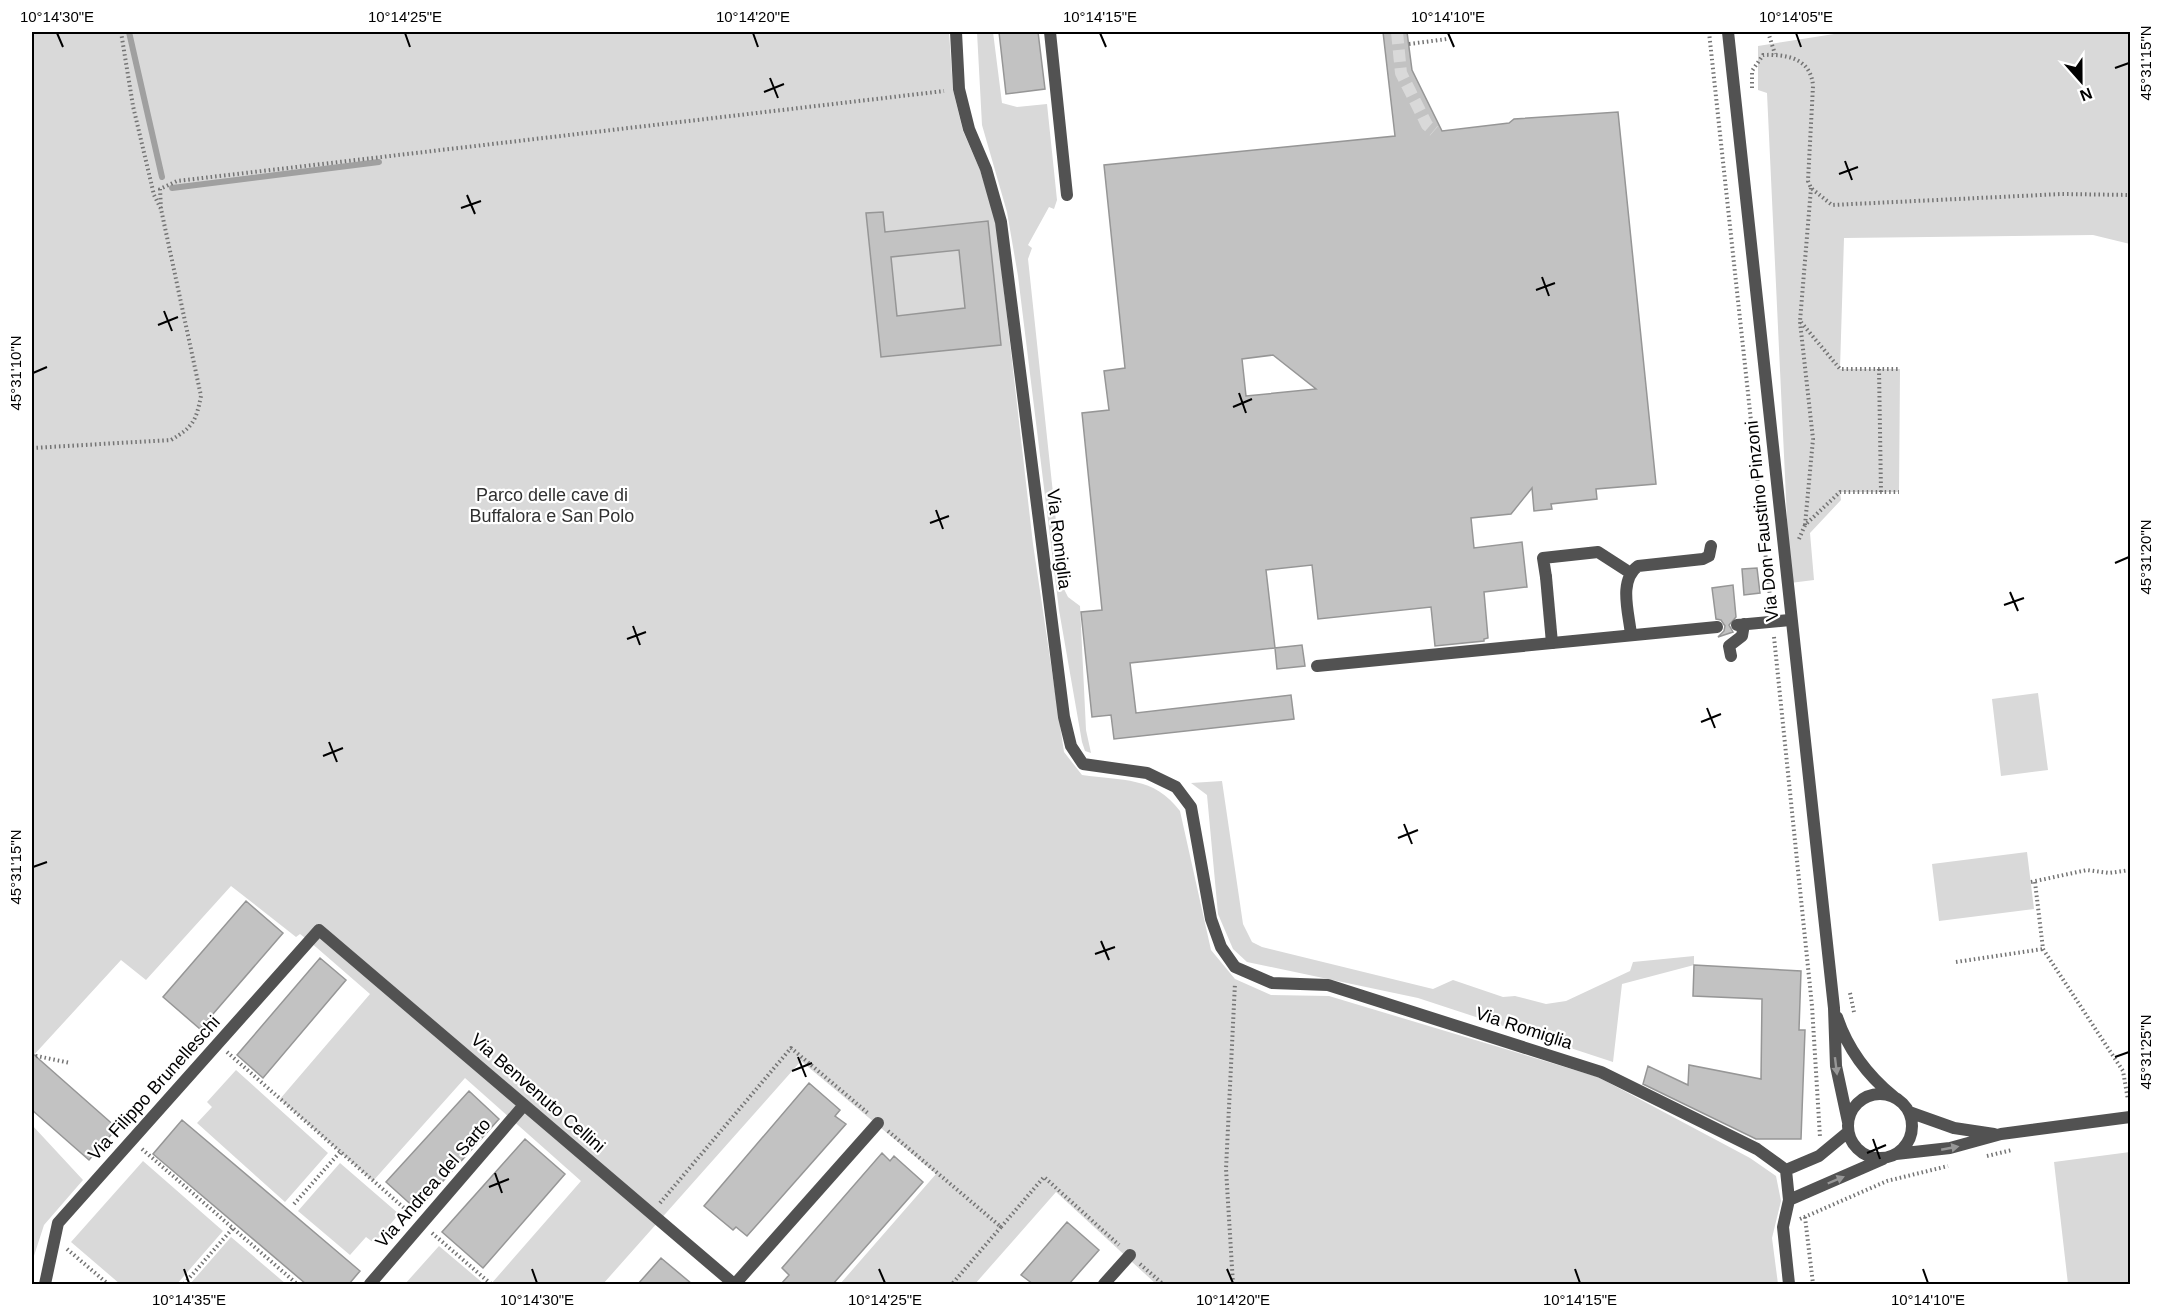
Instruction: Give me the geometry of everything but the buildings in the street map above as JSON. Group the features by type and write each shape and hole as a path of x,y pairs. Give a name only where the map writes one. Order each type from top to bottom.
{"street":[{"name":"Via Romiglia","path":"956,32 959,89 969,129 986,169 1001,222 1063,706 1071,746 1083,764 1147,773 1176,787 1191,807 1210,919 1221,947 1235,967 1272,984 1328,985 1601,1072 1757,1149 1786,1170"},
{"path":"1050,32 1067,195"},
{"name":"Via Don Faustino Pinzoni","path":"1729,32 1788,605 1834,1008 1836,1066 1848,1127"},
{"path":"1631,635 1626,581 1629,573 1638,566 1703,559 1709,556 1711,546"},
{"path":"1552,643 1543,558 1598,552 1629,573"},
{"path":"1731,656 1730,646 1742,636 1740,625 1790,620"},
{"path":"1317,666 1717,627"},
{"name":"Via Filippo Brunelleschi","path":"45,1284 58,1223 319,930"},
{"name":"Via Benvenuto Cellini","path":"319,930 735,1284 878,1123"},
{"name":"Via Don Faustino Pinzoni","path":"1834,1008 1850,1049 1878,1084 1895,1098"},
{"path":"1789,1284 1783,1227 1789,1200 1786,1170 1820,1156 1848,1127 1857,1104 1865,1098 1875,1095 1895,1098 1910,1112 1954,1128 2001,1134"},
{"name":"Via Andrea del Sarto","path":"370,1284 524,1105"},
{"path":"1896,1154 1910,1140 1912,1131 1910,1112"},
{"path":"1789,1200 1896,1154 1950,1148 2001,1134 2130,1117"},
{"path":"1848,1127 1851,1141 1864,1155 1883,1159"},
{"path":"1104,1284 1130,1255"}],"path":[{"path":"122,32 133,106 154,195 161,209"},
{"path":"1709,32 1812,1006 1819,1135"},
{"path":"1768,32 1775,54"},
{"path":"1409,44 1447,39"},
{"path":"1752,95 1752,71 1763,55 1775,54 1799,60 1810,71 1813,86 1808,181 1811,188 1832,205 2062,194 2130,195"},
{"path":"32,448 171,440 189,430 197,415 201,396 161,209 160,189 177,181 959,89"},
{"path":"1797,543 1805,525 1813,439 1800,321 1811,188"},
{"path":"1800,321 1840,369 1900,369"},
{"path":"1879,369 1881,492"},
{"path":"1805,525 1840,492 1899,492"},
{"path":"1764,607 1788,605"},
{"path":"2117,1101 2129,1100 2123,1071 2043,949 2033,882 2087,870 2109,873 2130,870"},
{"path":"1956,962 2043,949"},
{"path":"1233,1284 1226,1169 1235,967"},
{"path":"1849,986 1855,1020"},
{"path":"218,1044 491,1284"},
{"path":"32,1059 37,1056 70,1063"},
{"path":"132,1140 297,1284"},
{"path":"1984,1157 2016,1149"},
{"path":"294,1204 340,1152"},
{"path":"1783,1227 1887,1181 1952,1165"},
{"path":"1001,1227 1044,1177 1163,1284"},
{"path":"1805,1217 1813,1284"},
{"path":"184,1284 233,1228"},
{"path":"55,1239 108,1284"}],"green space":[{"name":"Parco delle cave di Buffalora e San Polo","path":"32,32 949,32 953,90 963,131 980,170 996,221 1033,544 1064,752 1082,775 1136,782 1148,786 1159,791 1180,811 1211,950 1235,979 1271,995 1329,996 1598,1077 1750,1158 1776,1176 1781,1201 1772,1238 1778,1284 1156,1284 1056,1192 975,1284 840,1284 936,1174 801,1061 603,1284 491,1284 581,1181 465,1078 373,1181 280,1099 370,994 300,934 296,937 231,886 146,980 121,960 32,1057"},
{"path":"977,32 993,32 1002,103 1017,107 1047,104 1057,200 1054,209 1049,207 1028,245 1032,248 1028,259 1063,587 1068,597 1080,606 1086,730 1091,753 1085,751 1082,742 1059,610 1018,276 1007,212 982,125"},
{"path":"1847,32 2130,32 2130,244 2093,235 1844,238 1840,369 1900,369 1899,492 1840,492 1841,500 1810,533 1814,580 1790,583 1767,93 1758,90 1758,46"},
{"path":"2038,693 2048,770 2001,776 1992,699"},
{"path":"1222,781 1243,924 1252,942 1262,947 1433,989 1453,980 1503,997 1515,996 1546,1004 1566,1001 1630,971 1633,962 1694,956 1694,965 1622,984 1613,1062 1418,998 1247,962 1233,949 1218,914 1207,795 1191,783"},
{"path":"2027,852 2034,909 1939,921 1932,864"},
{"path":"236,1070 328,1153 285,1202 197,1123 212,1107 207,1102"},
{"path":"32,1125 83,1180 44,1225 32,1262"},
{"path":"2130,1152 2130,1284 2068,1284 2054,1162"},
{"path":"143,1161 223,1231 177,1284 120,1284 71,1242"},
{"path":"340,1163 399,1214 374,1243 366,1237 350,1255 298,1211"},
{"path":"231,1237 286,1284 190,1284"},
{"path":"439,1246 484,1284 405,1284"}],"waterway":[{"path":"129,32 162,177"},
{"path":"172,188 379,162"}],"tunnel":[{"path":"1397,32 1401,73 1427,125 1434,131"}]}
